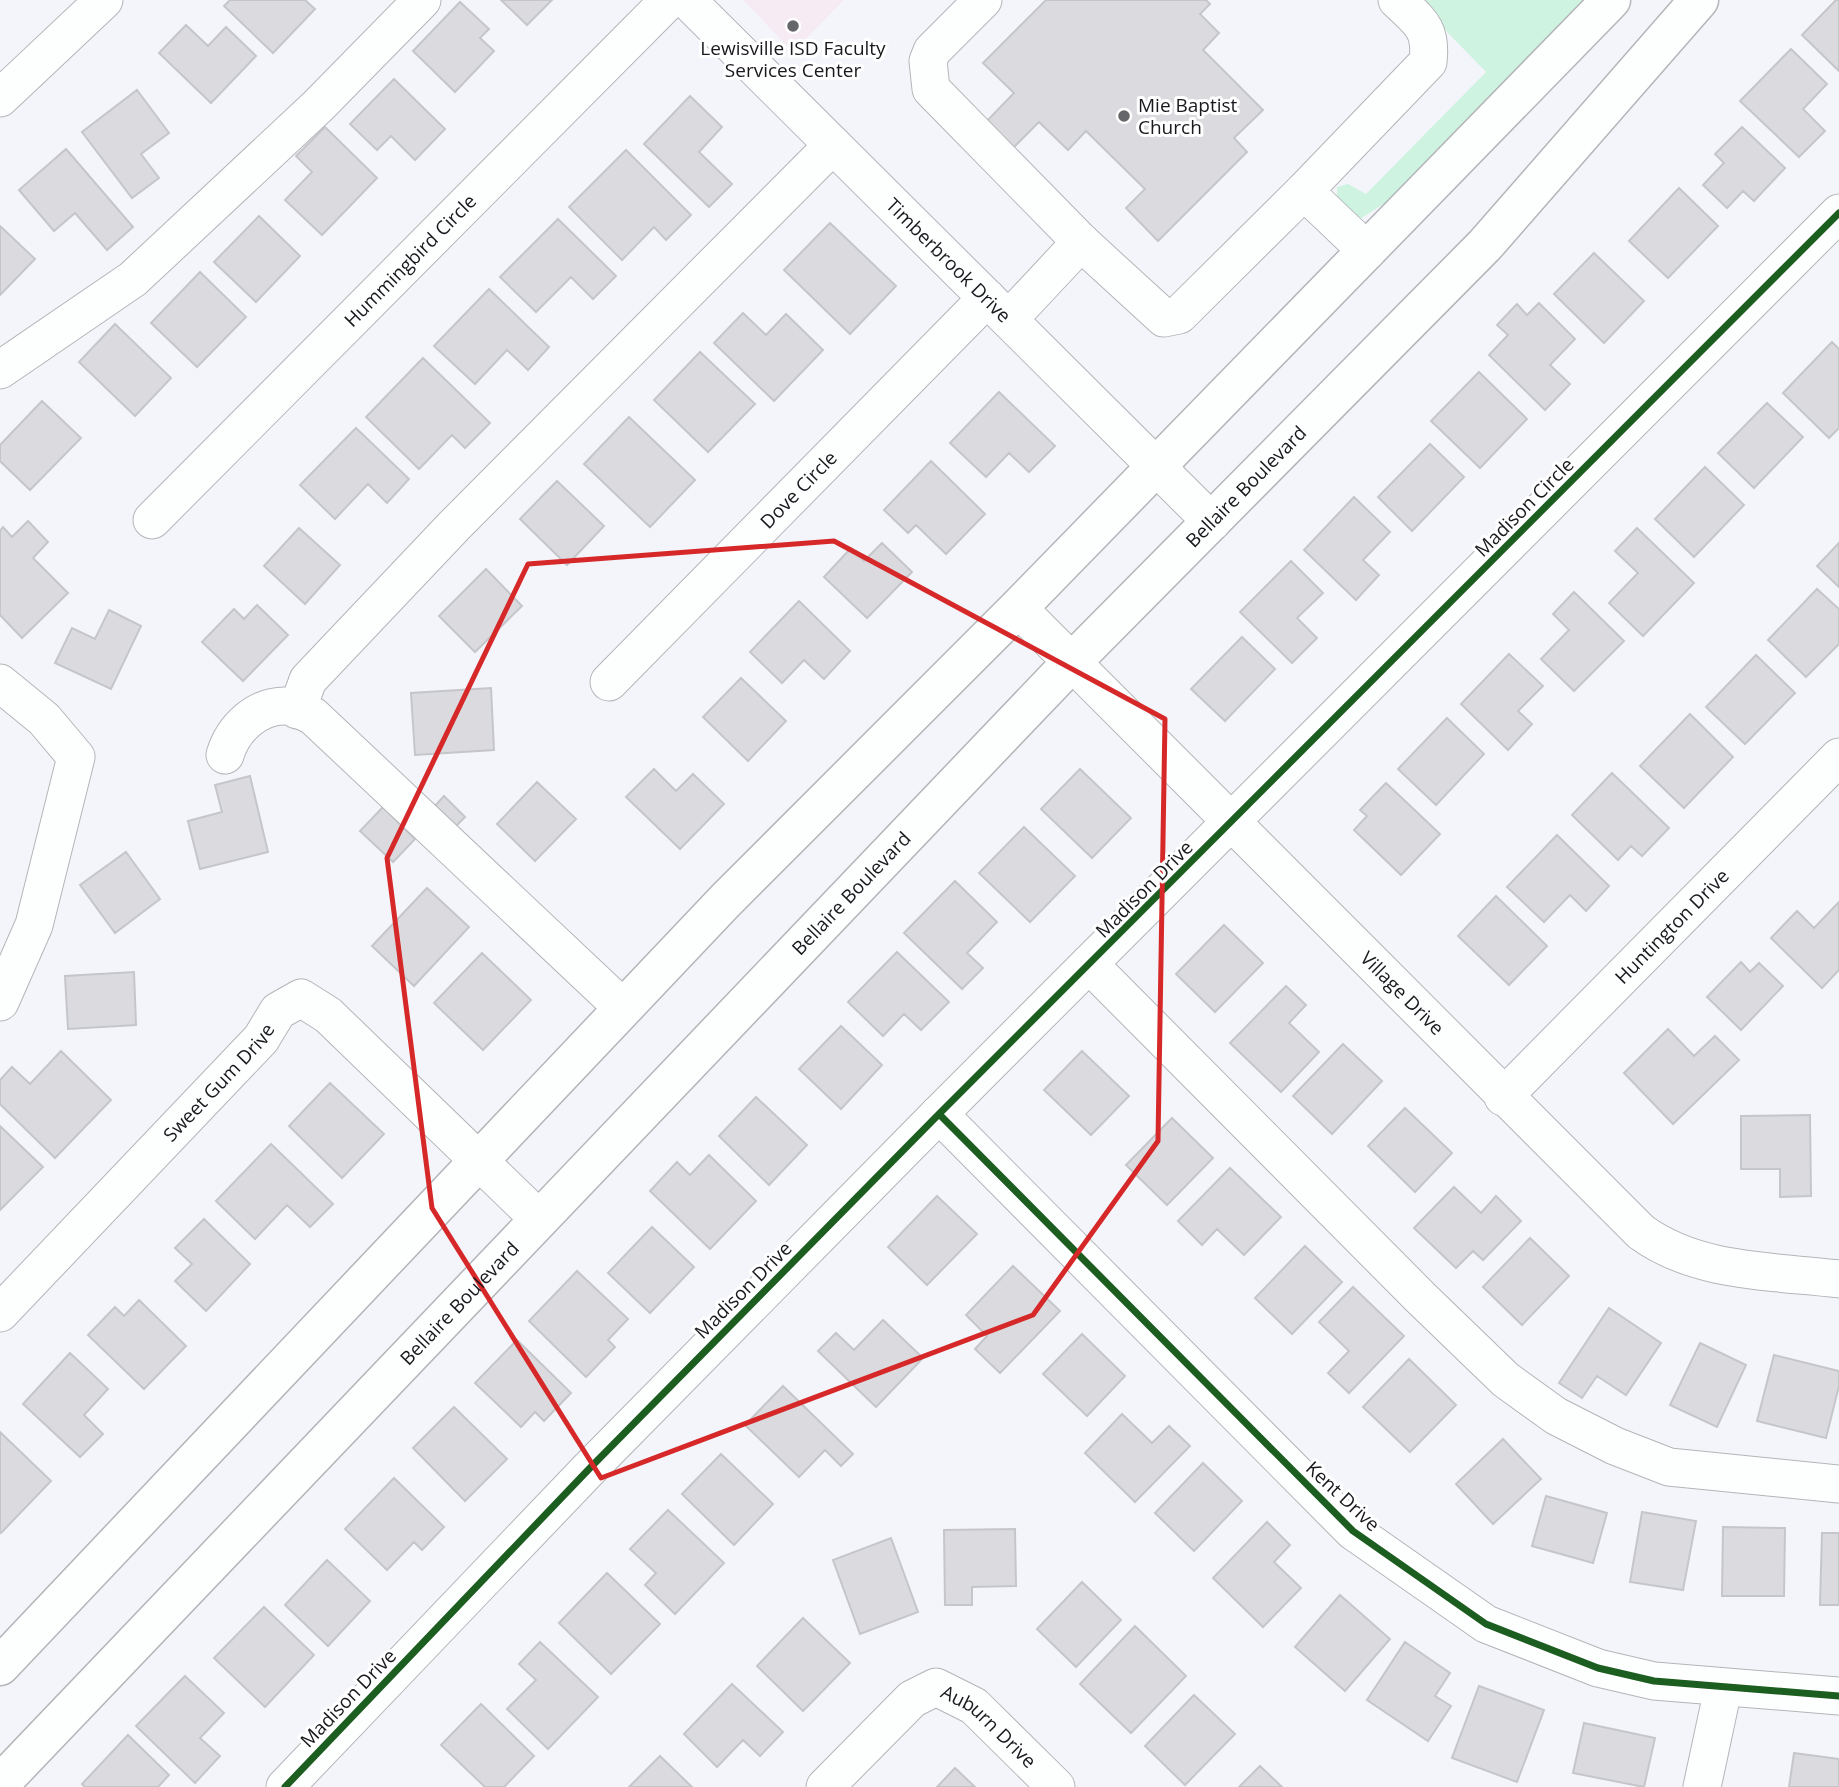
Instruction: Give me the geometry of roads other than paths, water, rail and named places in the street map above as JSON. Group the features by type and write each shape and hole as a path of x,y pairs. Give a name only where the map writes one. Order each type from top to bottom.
{"main road":[{"path":"0,1666 148,1514 623,1008 1611,0"},
{"name":"Bellaire Boulevard","path":"0,1783 1072,662 1485,245 1699,0"}],"street":[{"path":"0,99 104,0"},
{"path":"0,370 132,278 318,106 422,0"},
{"name":"Hummingbird Circle","path":"152,520 668,0"},
{"name":"Timberbrook Drive","path":"687,0 1212,522"},
{"path":"983,0 933,51 928,68 931,89 1081,242 1164,318 1178,315 1304,191 1428,62 1430,46 1427,30 1398,0"},
{"path":"297,710 308,680 454,526 833,145"},
{"path":"1304,191 1367,251"},
{"name":"Madison Circle","path":"1232,823 1839,213"},
{"name":"Dove Circle","path":"609,682 998,309 1081,242"},
{"name":"Village Drive","path":"1018,608 1602,1196 1660,1246 1702,1261 1839,1279"},
{"path":"0,683 44,719 76,757 34,925 0,1002"},
{"path":"225,755 231,736 255,713 288,706 313,716 623,1008"},
{"name":"Huntington Drive","path":"1503,1097 1839,757"},
{"name":"Madison Drive","path":"285,1787 589,1469 939,1114 1232,823"},
{"path":"1089,964 1430,1307 1506,1380 1556,1416 1615,1446 1669,1466 1839,1484"},
{"name":"Sweet Gum Drive","path":"0,1313 261,1039 278,1011 301,998 328,1015 539,1219"},
{"name":"Kent Drive","path":"939,1114 1353,1531 1486,1624 1598,1668 1654,1681 1723,1689 1839,1696"},
{"name":"Auburn Drive","path":"825,1787 912,1699 936,1687 974,1706 1056,1787"},
{"path":"1702,1787 1723,1689"}],"place":[{"name":"Lewisville ISD Faculty Services Center","path":"793,26"},
{"name":"Mie Baptist Church","path":"1124,116"}]}
